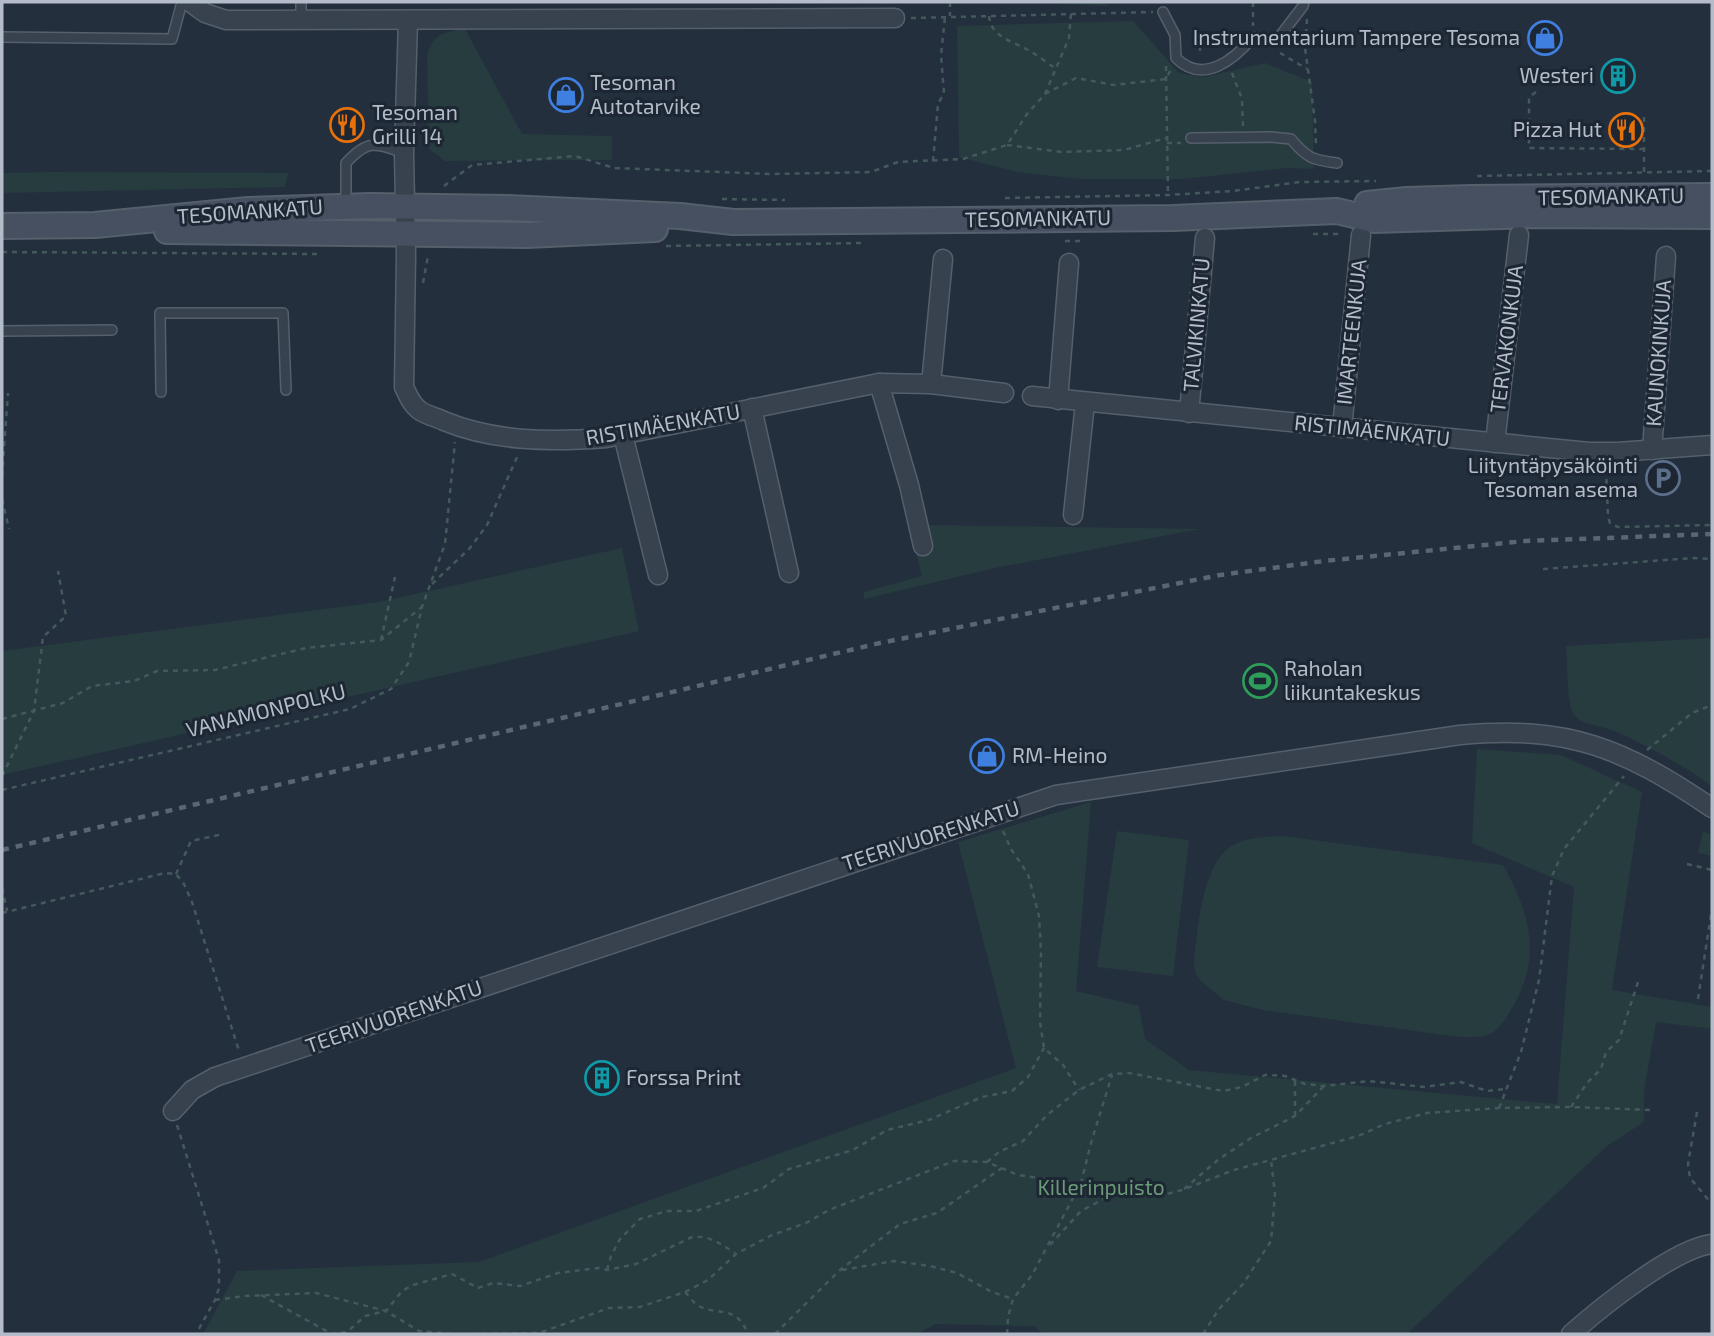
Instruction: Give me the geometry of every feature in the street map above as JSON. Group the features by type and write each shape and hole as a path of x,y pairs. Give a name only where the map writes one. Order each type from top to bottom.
{"main road":[{"name":"TESOMANKATU","path":"95,225 144,231 406,245 733,222 1173,218 1343,211 1371,203 1406,200 1712,196"},
{"name":"TESOMANKATU","path":"2,226 95,225 248,210 346,206 506,208 667,215 733,222"},
{"name":"TESOMANKATU","path":"1343,211 1374,220 1558,215 1712,216"}],"street":[{"path":"190,2 205,13 226,20 895,18"},
{"path":"406,245 404,153 408,20"},
{"name":"IMARTEENKUJA","path":"1342,428 1361,235"},
{"name":"TERVAKONKUJA","path":"1495,443 1519,235"},
{"name":"TALVIKINKATU","path":"1189,413 1205,238"},
{"name":"RISTIMÄENKATU","path":"406,245 404,387 420,411 456,426 492,436 565,441 623,435 879,383 931,384 1004,393"},
{"name":"KAUNOKINKUJA","path":"1652,450 1667,256"},
{"path":"931,384 943,259"},
{"path":"1058,400 1069,263"},
{"path":"879,383 909,485 923,546"},
{"name":"RISTIMÄENKATU","path":"1032,396 1605,453 1712,445"},
{"path":"1073,515 1085,402"},
{"path":"752,408 789,573"},
{"path":"623,435 658,575"},
{"name":"TEERIVUORENKATU","path":"173,1111 192,1090 215,1077 1066,792 1484,733 1519,732 1580,741 1636,761 1712,808"},
{"path":"1571,1334 1664,1265 1688,1251 1712,1244"}],"lane":[{"path":"2,37 172,39 183,2"},
{"path":"301,2 301,21"},
{"path":"1253,37 1276,40 1304,4"},
{"path":"1163,12 1175,35 1175,58 1186,68 1200,70 1228,63 1253,37 1253,26"},
{"path":"1191,138 1291,139 1305,155 1317,161 1337,163"},
{"path":"346,206 346,163 358,150 370,144 404,153"},
{"path":"161,392 159,313 284,313 286,390"},
{"path":"2,331 112,330"}],"path":[{"path":"950,2 950,17"},
{"path":"1253,2 1253,26"},
{"path":"1304,4 1308,22 1305,48 1315,121 1317,181"},
{"path":"895,18 1163,12"},
{"path":"1045,94 1069,38 1071,14"},
{"path":"989,16 990,24 1008,43 1025,48 1055,68"},
{"path":"933,161 938,104 944,93 941,55 945,17"},
{"path":"1276,40 1279,52 1307,69"},
{"path":"1200,46 1200,56"},
{"path":"1228,63 1242,99 1243,137"},
{"path":"1166,66 1168,195"},
{"path":"1007,145 1027,114 1045,94 1076,78 1114,85 1166,79"},
{"path":"1536,92 1529,97 1529,148 1644,149"},
{"path":"1644,117 1644,172"},
{"path":"456,188 442,187 472,165 575,156 614,168 771,174 871,172 898,162 963,159 1007,145 1062,152 1124,150 1167,138"},
{"path":"1470,176 1712,171"},
{"path":"1006,198 1168,195 1317,181 1385,181"},
{"path":"722,199 790,200"},
{"path":"1312,234 1361,235"},
{"path":"1059,241 1086,240"},
{"path":"664,246 872,242"},
{"path":"406,245 435,255"},
{"path":"2,252 331,254"},
{"path":"2,476 8,393"},
{"name":"VANAMONPOLKU","path":"2,790 350,709 391,689 409,662 422,607 445,544 456,426"},
{"path":"431,585 470,548 487,525 525,439"},
{"path":"2,499 9,529"},
{"path":"1642,527 1712,525"},
{"path":"1543,569 1693,558 1712,559"},
{"path":"2,776 34,711 43,637 66,616 58,571"},
{"path":"381,640 395,577"},
{"path":"2,719 62,703 92,686 134,681 157,671 215,670 306,648 381,640 422,607"},
{"path":"1499,1108 1521,1052 1539,979 1552,876 1564,849 1636,761 1668,730 1692,713 1712,705"},
{"path":"607,1270 620,1239 640,1219 667,1211 696,1212 763,1188 789,1169 853,1150 887,1130 929,1120 982,1097 1012,1091 1028,1077 1044,1048 1040,1022 1039,916 1028,874 1011,849 996,814"},
{"path":"176,874 191,841 223,834"},
{"path":"1687,864 1712,870"},
{"path":"2,913 165,873 176,874 192,902 244,1067"},
{"path":"2,888 7,911"},
{"path":"1698,999 1712,908"},
{"path":"1571,1107 1587,1083 1601,1069 1606,1052 1619,1040 1639,979"},
{"path":"1044,1048 1063,1065 1079,1090"},
{"path":"987,1162 999,1152 1023,1141 1047,1115 1079,1090 1112,1074 1129,1073 1223,1091 1242,1087 1265,1076 1285,1076 1295,1081 1324,1086 1370,1081 1424,1087 1461,1082 1487,1090 1505,1089"},
{"path":"1007,1334 1013,1299 1032,1275 1081,1183 1090,1143 1112,1074"},
{"path":"1295,1081 1295,1116"},
{"path":"1182,1190 1219,1158 1295,1116 1324,1086"},
{"path":"472,1334 539,1334 609,1308 640,1307 685,1292 708,1280 736,1254 829,1210 954,1161 987,1162 1018,1175 1155,1197 1182,1190 1234,1170 1358,1136 1385,1124 1427,1113 1571,1107 1650,1110"},
{"path":"173,1111 219,1260 219,1288 196,1334"},
{"path":"1697,1112 1688,1164 1690,1178 1712,1204"},
{"path":"1203,1334 1219,1309 1243,1284 1271,1241 1275,1194 1272,1160"},
{"path":"775,1334 840,1270 900,1224 937,1213 1002,1168"},
{"path":"1047,1249 1081,1211 1121,1190"},
{"path":"261,1295 332,1334 346,1332 365,1316 386,1311 402,1291 413,1285 452,1275 478,1288 493,1283 520,1286 558,1273 598,1268 607,1270 636,1264 692,1237 712,1238 736,1254"},
{"path":"840,1270 894,1261 930,1266 957,1273 992,1292 1013,1299"},
{"path":"685,1292 699,1306 731,1313 746,1328 748,1334"},
{"path":"215,1300 316,1293 386,1311 419,1331 452,1334"}],"green space":[{"path":"1030,2 1108,2 1107,6"},
{"path":"1133,21 1179,73 1204,77 1265,63 1312,82 1314,169 1287,168 1183,179 1080,179 1017,172 959,157 957,26"},
{"path":"465,29 522,134 612,136 612,160 445,161 429,149 427,55 433,42 441,35"},
{"path":"2,173 288,173 285,187 2,193"},
{"path":"923,525 1200,529 995,568 864,599 864,592 922,576 916,553 929,549"},
{"path":"622,548 639,631 2,775 2,651 379,602"},
{"path":"1712,638 1712,786 1652,749 1614,731 1582,721 1574,715 1568,692 1566,646"},
{"name":"Killerinpuisto","path":"1477,749 1561,755 1642,792 1612,990 1712,1007 1712,1029 1656,1022 1644,1091 1644,1122 1607,1146 1407,1334 1043,1334 1034,1326 936,1324 916,1334 203,1334 237,1271 479,1262 1016,1068 958,842 1091,802 1076,991 1139,1006 1145,1039 1189,1070 1557,1104 1574,887 1472,843"},
{"path":"1117,831 1189,840 1173,976 1097,967"},
{"path":"1703,831 1712,835 1712,856 1698,853"},
{"path":"1283,836 1503,865 1520,899 1529,933 1530,950 1523,985 1497,1030 1484,1036 1451,1036 1263,1010 1224,1000 1201,981 1195,972 1194,962 1197,934 1206,888 1217,861 1225,851 1238,843"}],"railway":[{"path":"2,850 880,643 1220,575 1324,561 1525,541 1712,534"}],"place":[{"name":"Instrumentarium Tampere Tesoma","path":"1545,38"},
{"name":"Westeri","path":"1618,76"},
{"name":"Tesoman Autotarvike","path":"566,95"},
{"name":"Tesoman Grilli 14","path":"347,125"},
{"name":"Pizza Hut","path":"1626,130"},
{"name":"Liityntäpysäköinti Tesoman asema","path":"1663,478"},
{"name":"Raholan liikuntakeskus","path":"1260,681"},
{"name":"RM-Heino","path":"987,756"},
{"name":"Forssa Print","path":"602,1078"}]}
